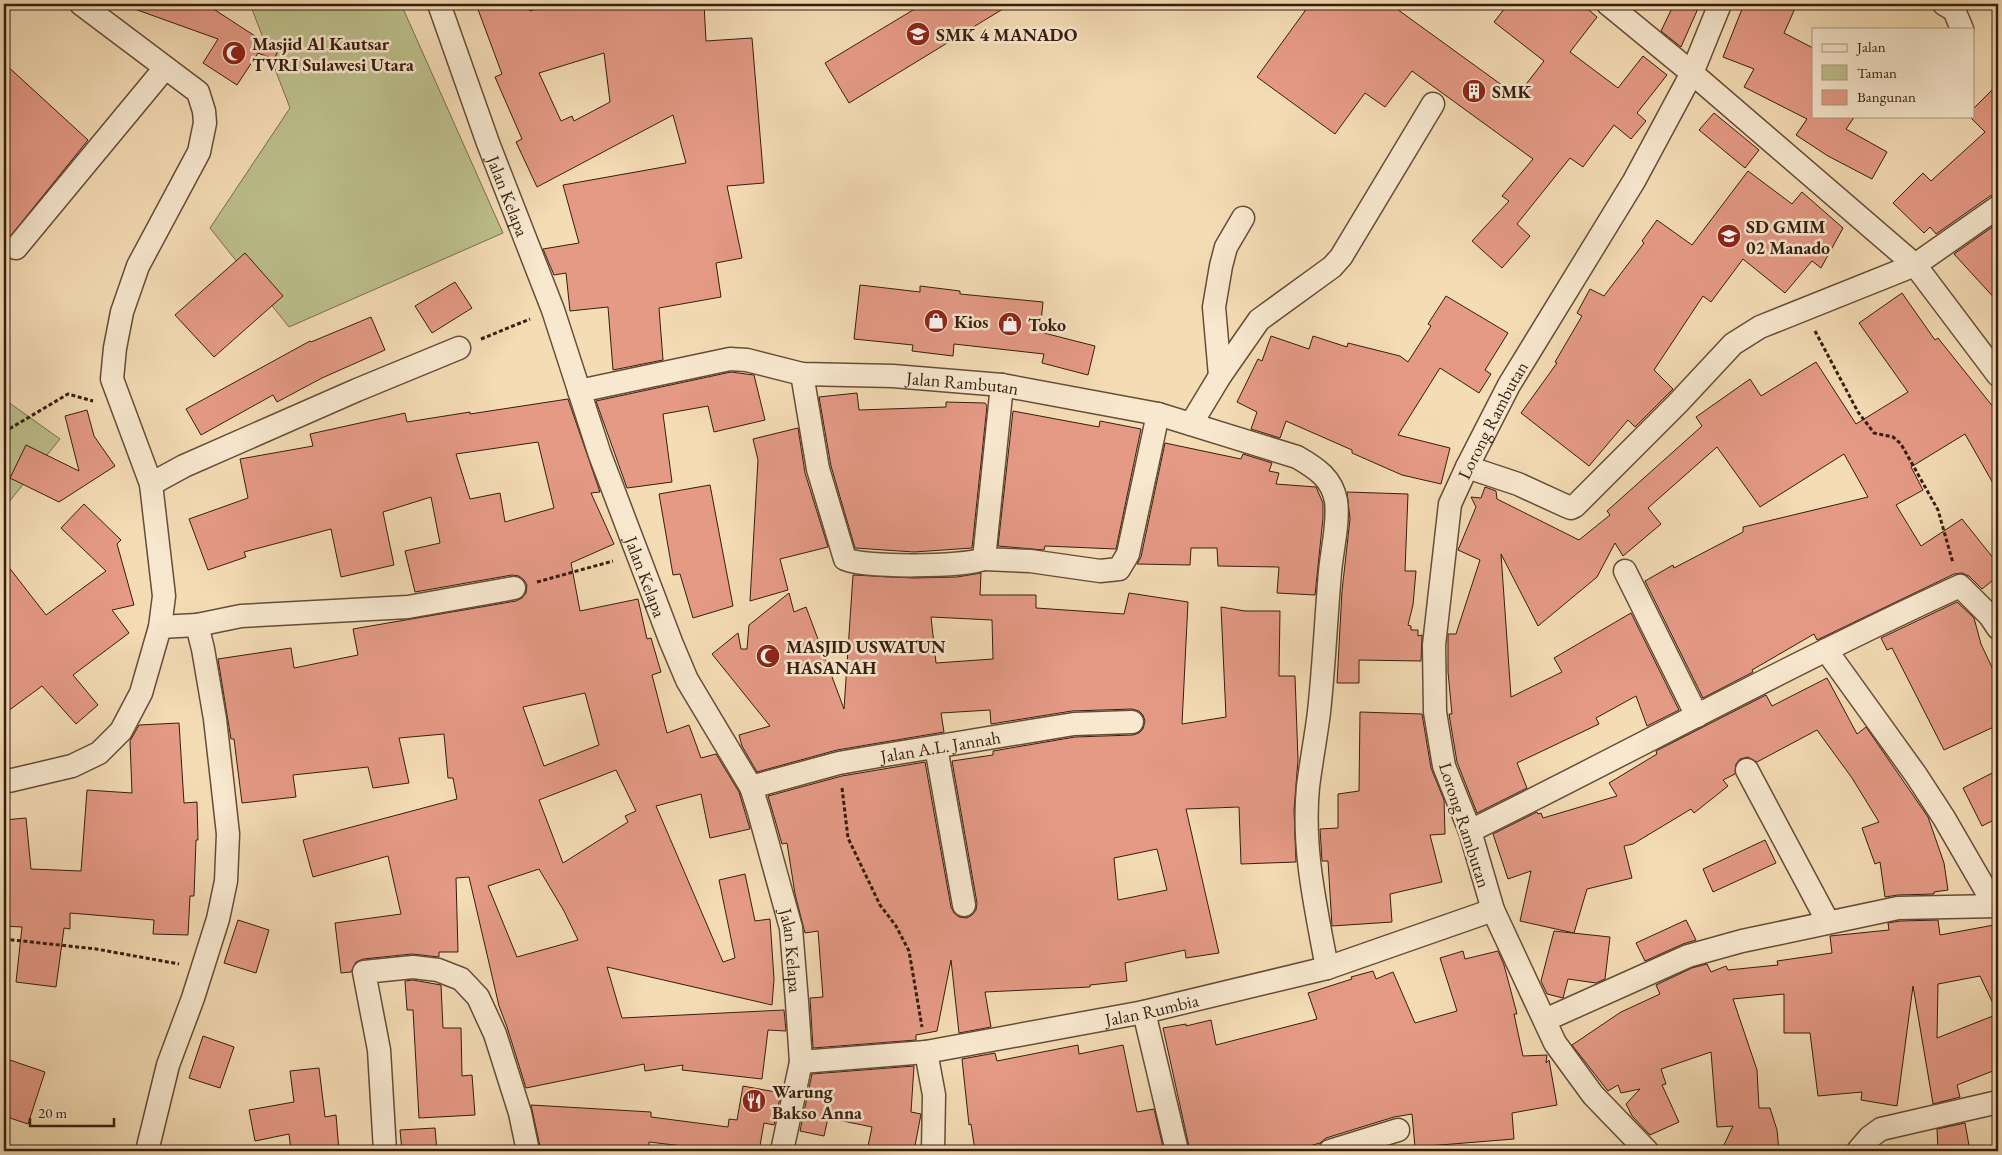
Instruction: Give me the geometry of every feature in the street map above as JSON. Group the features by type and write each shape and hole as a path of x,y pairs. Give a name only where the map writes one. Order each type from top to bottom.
{"street":[{"path":"4,782 72,766 99,754 121,731 141,693 160,627 164,596 150,484 112,379 115,348 122,312 138,266 199,152 205,124 204,111 198,92 81,4"},
{"name":"Jalan Kelapa","path":"441,4 488,143 553,310 600,455 637,554 687,680 751,786 791,928 801,1062 782,1151"},
{"path":"1608,4 1692,73 1915,264 1998,375"},
{"name":"Lorong Rambutan","path":"1647,1151 1582,1082 1555,1042 1493,910 1470,831 1444,766 1435,712 1434,645 1450,504 1509,385 1634,181 1692,73 1720,4"},
{"path":"1944,4 1954,10 1962,28"},
{"path":"16,248 165,68"},
{"path":"1191,424 1220,376 1259,320 1325,272 1342,257 1433,104"},
{"path":"1467,467 1518,484 1571,508 1678,404 1733,344 1760,326 1915,264 1998,207"},
{"path":"1220,376 1214,307 1226,247 1243,218"},
{"path":"150,484 184,466 356,390 460,348"},
{"name":"Jalan Rambutan","path":"579,391 730,359 747,360 802,374 893,376 1002,384 1158,414 1297,457 1318,468 1330,484 1336,499 1337,514 1332,546 1318,712 1308,788 1306,837 1326,968"},
{"path":"802,374 818,468 845,559 868,564 908,566 960,563 984,559 1030,561 1100,571 1119,569 1128,554 1158,414"},
{"path":"984,559 1002,384"},
{"path":"1624,571 1697,716"},
{"path":"1470,831 1826,650 1960,586 1990,616 1998,628"},
{"path":"160,627 196,625 241,616 408,607 514,588"},
{"path":"147,1151 168,1065 187,1018 218,919 226,881 228,834 215,719 203,649 196,625"},
{"path":"1545,1020 1688,956 1742,941 1898,908 1996,906 1921,782 1826,650"},
{"name":"Jalan A.L. Jannah","path":"751,786 839,763 1074,724 1132,722"},
{"path":"936,747 964,905"},
{"path":"1747,770 1828,922"},
{"name":"Jalan Rumbia","path":"801,1062 926,1052 1144,1012 1326,968 1493,910"},
{"path":"384,1151 379,1050 364,972 413,967 438,970 461,979 478,997 495,1034 520,1113 528,1151"},
{"path":"1144,1012 1177,1151"},
{"path":"926,1052 934,1094 933,1151"},
{"path":"1858,1151 1870,1137 1881,1129 1998,1102"},
{"path":"1330,1151 1398,1130"}],"path":[{"path":"1803,309 1858,412 1874,433 1893,437 1901,444 1938,510 1960,586"},
{"path":"460,348 553,310"},
{"path":"4,432 68,394 122,410"},
{"path":"514,588 637,554"},
{"path":"839,763 848,838 880,905 896,926 909,951 926,1052"},
{"path":"4,939 96,949 202,968"}],"green space":[{"path":"250,4 401,4 503,233 289,327 210,228 290,108"},
{"path":"4,399 60,439 4,508"}],"building":[{"path":"129,4 217,4 215,10 278,51 274,59 258,53 237,85 203,63 218,39 129,7"},
{"path":"476,4 528,4 530,11 553,4 704,4 706,41 752,38 764,183 727,186 742,258 716,263 721,297 659,308 663,360 613,370 608,307 570,311 566,273 554,275 543,249 579,243 563,185 686,163 673,115 537,187 516,142 522,139 495,77 502,74","holes":["604,53 610,102 574,121 572,116 561,121 539,73"]},
{"name":"SMK 4 MANADO","path":"923,4 1011,4 849,103 825,63"},
{"path":"1310,4 1390,4 1517,96 1544,61 1494,22 1508,4 1582,4 1597,17 1570,52 1618,88 1643,56 1667,75 1637,113 1646,121 1631,139 1614,125 1583,167 1570,158 1517,224 1530,236 1502,268 1472,241 1509,201 1502,196 1533,159 1412,71 1385,107 1365,93 1335,134 1257,77"},
{"path":"1674,4 1700,4 1681,47 1661,31"},
{"path":"1744,4 1797,4 1784,33 1812,47 1812,118 1854,118 1846,129 1887,152 1872,179 1828,156 1796,135 1807,119 1744,87 1754,69 1723,57"},
{"path":"4,63 88,140 4,244"},
{"path":"1998,84 1998,194 1990,196 1936,234 1930,227 1924,233 1893,203 1923,173 1931,181 1985,132 1971,118 1974,118 1974,108"},
{"path":"1714,113 1759,150 1745,168 1699,130"},
{"path":"1748,171 1792,204 1802,192 1843,228 1821,268 1812,261 1785,293 1743,259 1711,302 1703,296 1654,370 1673,389 1635,427 1628,420 1589,466 1521,413 1557,363 1555,362 1582,316 1577,313 1590,289 1604,296 1644,243 1642,241 1657,220 1692,245"},
{"path":"1998,223 1998,302 1954,254"},
{"path":"245,253 283,296 214,357 175,315"},
{"path":"455,282 472,308 432,333 415,306"},
{"path":"860,285 920,292 920,286 960,291 960,294 1043,302 1040,332 1095,346 1088,375 1042,363 1044,354 954,344 953,356 912,351 913,345 854,339"},
{"path":"1902,293 1935,340 1938,338 1998,413 1998,492 1965,434 1911,467 1923,490 1896,505 1921,546 1962,519 1998,564 1998,576 1982,589 1969,576 1962,573 1954,574 1817,640 1814,634 1752,670 1753,672 1703,698 1645,581 1673,565 1674,568 1743,532 1743,527 1868,497 1844,454 1760,507 1717,447 1648,508 1661,524 1623,556 1615,543 1597,577 1538,626 1501,554 1511,697 1562,672 1554,658 1631,613 1679,710 1647,726 1636,696 1596,718 1599,724 1517,763 1527,788 1477,813 1457,762 1449,714 1452,714 1448,672 1448,634 1456,634 1480,560 1458,550 1476,507 1471,497 1481,498 1485,487 1496,491 1497,499 1579,540 1610,515 1607,511 1702,426 1696,417 1750,379 1761,396 1816,362 1856,424 1908,392 1859,323"},
{"path":"1446,296 1508,333 1485,370 1491,374 1479,393 1440,368 1398,435 1450,448 1441,484 1402,475 1352,453 1352,450 1286,421 1280,438 1251,429 1257,412 1237,402 1258,359 1262,361 1271,336 1309,349 1313,336 1347,347 1348,343 1400,356 1408,362 1431,326 1428,324"},
{"path":"371,317 385,350 322,378 277,402 273,395 201,435 186,409 310,341"},
{"path":"731,372 754,375 765,420 714,432 708,406 663,414 672,482 627,488 596,401"},
{"path":"857,393 859,410 946,407 946,402 985,403 987,406 972,548 914,552 855,548 831,466 819,397"},
{"path":"568,399 600,492 591,493 614,544 571,563 580,611 638,599 647,639 651,638 661,672 652,675 667,733 689,725 701,758 716,754 739,792 750,829 710,838 701,794 656,806 723,962 735,958 719,880 745,874 755,921 770,919 774,979 772,1005 607,967 622,1018 784,1010 786,1031 768,1030 762,1079 682,1070 683,1065 645,1071 644,1064 526,1088 499,1006 469,877 456,878 458,952 439,952 439,957 412,954 363,959 356,962 351,972 341,973 335,923 401,914 388,856 313,877 303,840 457,799 453,778 448,778 444,734 399,738 409,783 373,788 368,767 293,775 296,797 242,803 234,739 231,739 218,659 291,648 294,668 358,655 353,629 516,601 526,593 527,585 519,576 512,575 415,592 405,551 440,543 431,497 383,512 394,565 341,577 331,529 244,552 246,557 208,570 189,519 248,498 240,459 313,446 310,434 405,413 407,422 470,412 470,414","holes":["538,442 554,508 505,522 500,493 470,499 456,454","585,693 599,745 544,766 523,707","616,770 636,811 625,816 628,822 563,863 539,800","539,869 564,911 578,940 517,957 488,886"]},
{"path":"87,410 94,436 115,466 59,502 10,478 26,445 79,471 65,416"},
{"path":"1013,411 1099,427 1100,421 1141,429 1116,549 1045,546 1044,550 998,546"},
{"path":"798,428 805,473 828,547 780,559 788,590 750,601 758,460 753,439"},
{"path":"1165,443 1241,459 1243,454 1272,463 1269,471 1279,473 1276,484 1316,487 1323,503 1323,518 1315,595 1277,593 1279,567 1218,566 1217,548 1191,548 1190,565 1137,564 1141,557"},
{"path":"710,485 733,606 693,618 680,574 673,575 659,494"},
{"path":"1347,492 1408,494 1405,571 1416,571 1413,605 1408,625 1411,626 1411,630 1418,630 1418,636 1422,635 1421,661 1359,660 1359,683 1337,683 1342,591 1350,519"},
{"path":"84,504 121,540 117,544 134,605 112,610 129,633 73,675 98,705 76,724 42,686 4,714 4,561 46,615 106,571 61,528"},
{"path":"981,573 980,595 1036,595 1036,608 1124,614 1129,593 1188,602 1182,724 1226,717 1221,607 1245,611 1280,611 1279,676 1295,676 1298,760 1294,810 1296,862 1241,864 1239,807 1186,809 1219,953 1186,958 1185,950 1125,963 1127,981 1090,985 1090,987 985,992 991,1027 959,1033 951,960 937,1031 916,1035 916,1040 813,1048 810,998 823,997 818,931 805,933 795,894 787,843 782,844 768,796 842,776 925,762 951,907 959,917 967,918 976,910 977,903 952,761 993,755 993,751 1075,737 1133,735 1143,729 1145,721 1143,715 1139,711 1132,709 1072,711 991,724 990,710 941,713 944,732 837,750 757,772 742,746 739,735 770,726 712,654 738,633 741,649 747,649 749,625 789,593 794,612 806,607 844,709 853,575 914,578 957,577","holes":["931,617 992,620 993,659 936,663","1157,849 1167,890 1118,900 1114,858"]},
{"path":"1957,602 1974,618 1981,644 1998,680 1998,725 1944,750 1892,648 1887,650 1881,638"},
{"path":"1827,678 1857,734 1866,727 1928,817 1944,863 1948,890 1934,892 1934,894 1885,897 1880,862 1875,864 1862,828 1879,822 1852,778 1817,730 1757,762 1748,757 1740,759 1736,764 1735,774 1723,780 1728,786 1694,813 1691,809 1633,844 1624,846 1632,878 1587,889 1574,933 1520,921 1531,871 1508,879 1493,834 1537,812 1538,814 1541,813 1543,818 1617,796 1609,783 1657,754 1656,751 1766,695 1772,706"},
{"path":"1360,712 1422,714 1431,768 1444,800 1445,834 1430,835 1442,882 1390,894 1392,922 1332,926 1328,861 1322,861 1320,829 1338,828 1338,794 1359,791"},
{"path":"179,723 184,803 197,802 198,840 196,840 194,896 190,896 188,935 153,934 154,920 70,913 70,929 64,928 56,987 16,982 22,927 4,926 4,820 26,818 31,869 81,871 87,790 132,793 130,741 139,725"},
{"path":"1998,770 1998,818 1982,826 1963,788"},
{"path":"1765,840 1776,863 1713,892 1703,869"},
{"path":"238,920 269,930 256,973 224,963"},
{"path":"1686,920 1696,940 1645,961 1636,943"},
{"path":"1938,920 1940,935 1994,925 1998,945 1998,1014 1998,1069 1957,1085 1960,1097 1933,1104 1913,986 1897,1106 1861,1100 1862,1092 1818,1096 1810,1033 1784,1033 1784,994 1733,999 1757,1070 1759,1108 1770,1108 1777,1130 1779,1151 1721,1151 1733,1126 1717,1127 1711,1052 1661,1069 1666,1084 1662,1085 1679,1122 1650,1135 1632,1116 1626,1104 1640,1089 1621,1093 1618,1085 1608,1091 1572,1045 1621,1012 1660,994 1656,985 1692,968 1707,964 1711,972 1726,966 1728,970 1778,965 1777,961 1832,953 1830,936 1889,930 1888,923","holes":["1980,976 1998,1014 1937,1038 1938,984"]},
{"path":"1554,931 1610,937 1605,979 1596,983 1568,979 1563,998 1547,994 1541,981"},
{"path":"1463,951 1465,959 1498,951 1504,965 1517,1014 1514,1014 1523,1056 1547,1055 1546,1063 1549,1060 1557,1105 1512,1113 1514,1139 1415,1147 1412,1114 1394,1117 1326,1138 1320,1143 1292,1151 1190,1151 1163,1028 1186,1024 1186,1026 1211,1020 1216,1045 1317,1019 1308,993 1373,971 1376,979 1393,972 1415,1023 1457,1011 1440,958"},
{"path":"413,980 441,985 443,1028 461,1028 462,1076 472,1075 475,1115 419,1118 413,1010 407,1010 405,981"},
{"path":"203,1036 234,1047 220,1088 189,1078"},
{"path":"1078,1045 1079,1054 1123,1045 1137,1112 1154,1109 1164,1151 975,1151 971,1124 969,1125 962,1059 995,1053 997,1061"},
{"path":"4,1058 45,1072 28,1124 4,1116"},
{"path":"914,1066 911,1112 921,1114 914,1151 867,1151 872,1127 828,1118 824,1136 800,1131 812,1074"},
{"path":"319,1068 325,1117 336,1115 339,1151 291,1151 289,1134 255,1141 249,1110 294,1102 290,1071"},
{"path":"743,1086 781,1093 774,1125 764,1123 759,1151 746,1151 717,1146 717,1150 649,1142 649,1151 541,1151 531,1105 651,1112 651,1117 728,1127 729,1119 737,1120"},
{"path":"1965,1123 1970,1151 1938,1151 1937,1129"},
{"path":"435,1128 437,1151 402,1151 400,1130"}],"place":[{"name":"SMK 4 MANADO","path":"918,34"},
{"name":"Masjid Al Kautsar TVRI Sulawesi Utara","path":"234,53"},
{"name":"SMK","path":"1474,91"},
{"name":"SD GMIM 02 Manado","path":"1729,236"},
{"name":"Kios","path":"936,321"},
{"name":"Toko","path":"1010,324"},
{"name":"MASJID USWATUN HASANAH","path":"768,656"},
{"name":"Warung Bakso Anna","path":"754,1101"}]}
